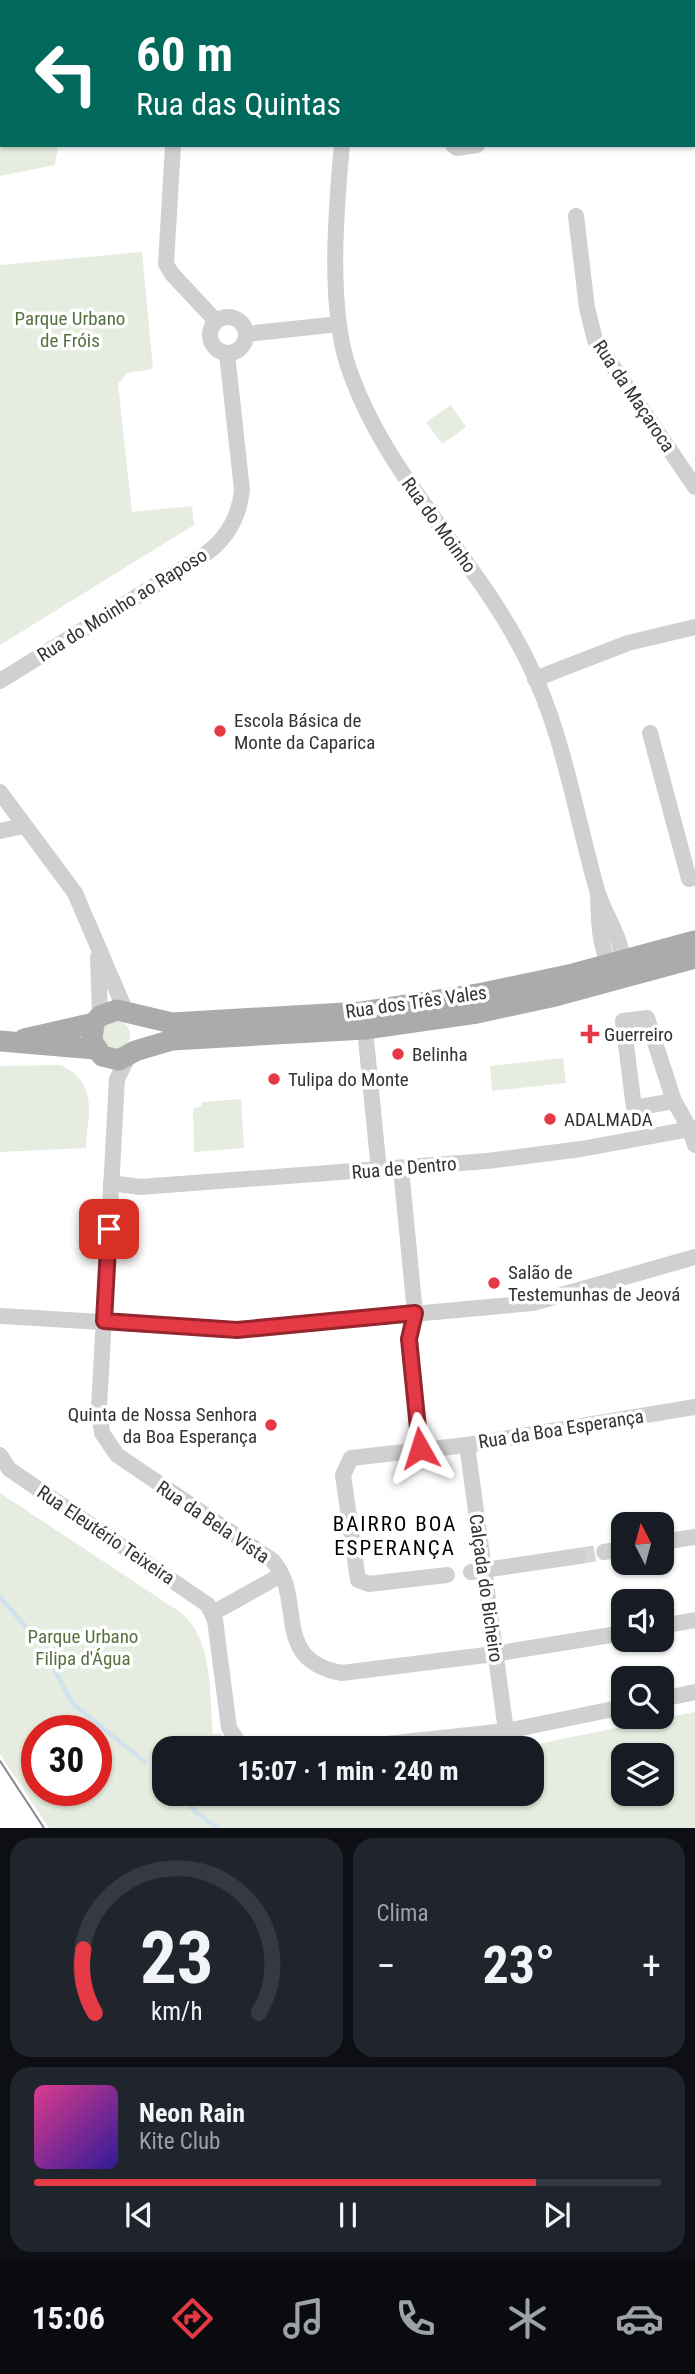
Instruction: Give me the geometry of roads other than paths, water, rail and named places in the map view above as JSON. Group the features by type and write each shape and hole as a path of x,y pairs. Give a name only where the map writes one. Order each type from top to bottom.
{"main road":[{"name":"Rua dos Três Vales","path":"8,1041 99,1053 110,1059 172,1040 365,1029 477,1013 618,969 695,941"},
{"name":"Rua dos Três Vales","path":"8,1041 97,1020 117,1010 172,1023 362,1012 695,957"},
{"path":"128,1014 141,1032 132,1054"},
{"path":"97,1020 92,1041 99,1053"}],"street":[{"path":"173,147 166,264 216,321"},
{"name":"Rua do Moinho","path":"342,147 338,186 339,324 349,366 379,439 488,593 536,679 560,751 598,894 600,935 618,969"},
{"name":"Rua da Maçaroca","path":"576,216 587,308 595,340 695,487"},
{"path":"228,317 237,319 246,334 242,347 227,354 216,350 209,338 211,327 216,321 228,317"},
{"path":"246,334 339,324"},
{"name":"Rua do Moinho ao Raposo","path":"0,681 204,555 228,533 238,512 242,490 227,354"},
{"path":"536,679 628,643 695,627"},
{"path":"650,733 689,878 695,877"},
{"path":"0,792 75,893 128,1014"},
{"path":"0,831 24,827"},
{"path":"97,1020 98,948"},
{"path":"674,1101 634,1108 623,1021 647,1018 674,1101 693,1134"},
{"path":"365,1029 379,1171"},
{"path":"99,1053 117,1079"},
{"name":"Rua da Bela Vista","path":"132,1054 117,1079 111,1183 99,1419 111,1448 132,1467 272,1560 281,1575 293,1637 306,1655 326,1669 342,1673 494,1654 611,1635"},
{"name":"Rua de Dentro","path":"111,1183 140,1187 379,1171 693,1134"},
{"path":"401,1169 415,1313 409,1339 420,1448"},
{"path":"0,1316 237,1330 533,1303 695,1257"},
{"name":"Rua da Boa Esperança","path":"447,1575 369,1584 358,1580 355,1574 343,1475 345,1465 355,1457 467,1445 695,1407"},
{"name":"Calçada do Bicheiro","path":"467,1445 477,1571 506,1731"},
{"name":"Rua Eleutério Teixeira","path":"0,1455 9,1469 201,1598 213,1613"},
{"path":"674,1540 695,1537"},
{"path":"604,1552 611,1551"},
{"path":"477,1571 579,1556"},
{"path":"234,1736 229,1728 213,1613 281,1575"},
{"path":"674,1624 695,1620"},
{"path":"674,1696 695,1692"},
{"path":"460,1736 506,1731 611,1709"}],"waterway":[{"path":"0,1597 39,1642"},
{"path":"45,1651 72,1703 145,1762"},
{"path":"191,1806 217,1828"}],"tunnel":[{"path":"579,1556 604,1552"}],"tram line":[{"path":"0,1761 44,1828"}],"place":[{"name":"Escola Básica de Monte da Caparica","path":"220,731"},
{"name":"Guerreiro","path":"590,1034"},
{"name":"Belinha","path":"398,1054"},
{"name":"Tulipa do Monte","path":"274,1079"},
{"name":"ADALMADA","path":"550,1119"},
{"name":"Salão de Testemunhas de Jeová","path":"494,1283"},
{"name":"Quinta de Nossa Senhora da Boa Esperança","path":"271,1425"}],"district":[{"name":"BAIRRO BOA ESPERANÇA","path":"395,1536"}],"park label":[{"name":"Parque Urbano de Fróis","path":"70,329"},
{"name":"Parque Urbano Filipa d'Água","path":"83,1647"}]}
